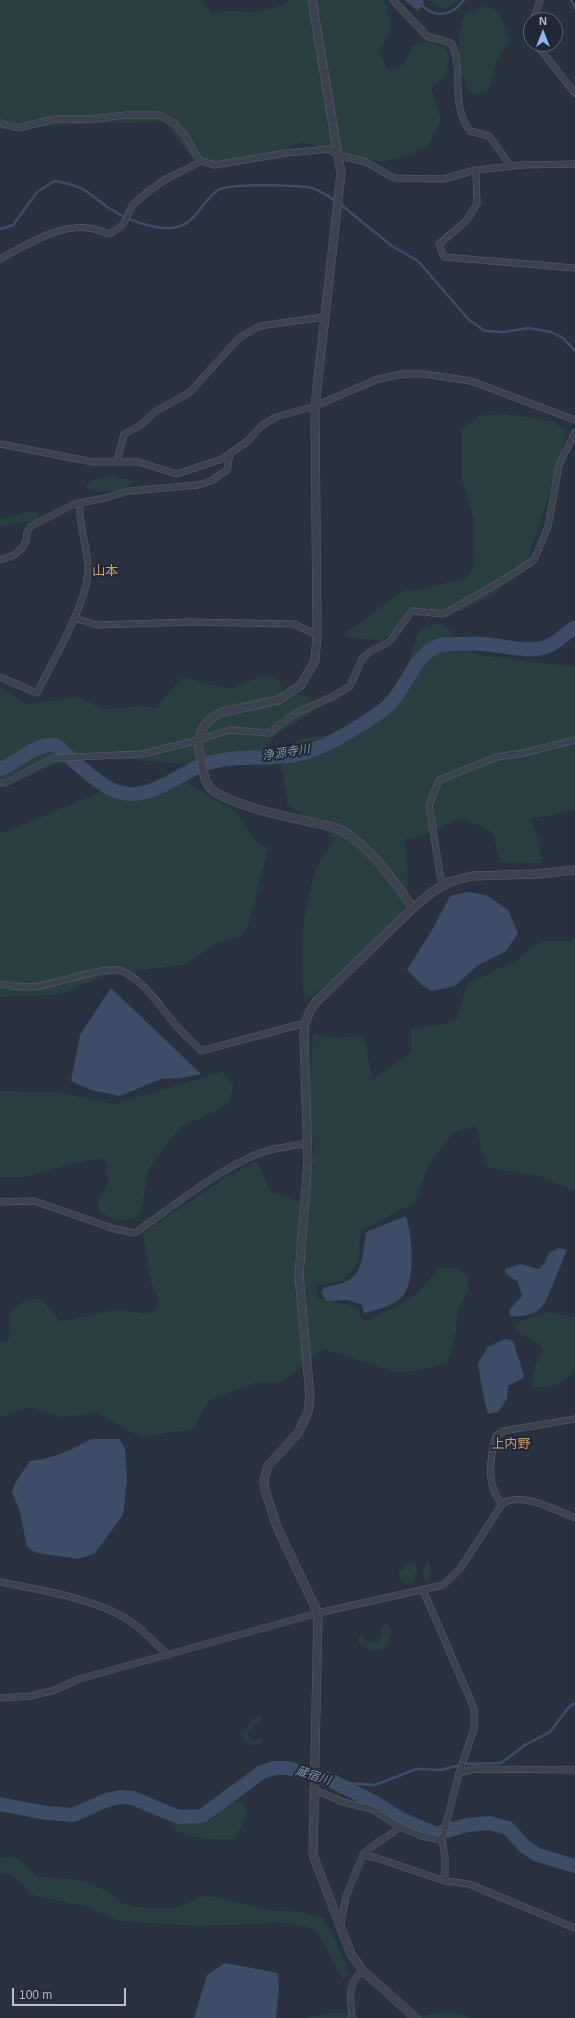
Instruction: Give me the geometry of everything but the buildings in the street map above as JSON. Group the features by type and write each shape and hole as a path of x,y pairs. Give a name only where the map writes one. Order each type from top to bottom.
{"street":[{"path":"312,0 341,172 315,406 315,661 301,685 278,700 222,712 215,715 207,721 200,733 198,743 206,780 213,791 231,801 280,815 340,829 354,839 381,866 413,908"},
{"path":"393,0 428,37 452,44 456,62 458,107 465,124 470,131 489,136 511,166"},
{"path":"536,12 540,0"},
{"path":"542,52 575,94"},
{"path":"0,123 18,128 55,119 91,119 127,115 159,115 174,124 184,134 200,161 216,165 287,153 329,149 338,155 366,162 394,178 443,179 476,170 511,166 575,164"},
{"path":"0,259 37,239 78,227 92,227 108,234 120,229 127,221 132,207 137,201 169,178 189,169 200,161"},
{"path":"476,170 477,204 466,221 439,244 444,257 575,268"},
{"path":"117,461 124,434 141,425 156,411 190,393 240,337 260,326 281,322 324,318"},
{"path":"0,444 93,462 117,461 149,464 171,474 177,474 222,459 248,441 261,426 276,417 315,406 378,379 403,374 426,374 471,380 575,420"},
{"path":"0,783 5,783 53,758 142,754 198,743 230,730 269,733 294,714 334,696 350,686 362,659 390,641 412,611 444,614 510,576 534,560 548,527 559,465 575,432"},
{"path":"0,560 14,555 22,548 26,541 27,532 31,526 64,509 80,503 129,491 198,484 211,481 227,470 230,454"},
{"path":"0,677 37,693 74,618 87,586 88,569 87,552 79,514 80,503"},
{"path":"74,618 97,625 190,622 294,624 316,634"},
{"path":"442,886 429,805 439,780 497,757 522,753 575,740"},
{"path":"416,2018 364,1971 351,1954 313,1855 313,1789 318,1613 277,1527 265,1490 264,1480 268,1466 298,1433 308,1412 310,1376 299,1274 308,1161 304,1037 305,1023 310,1011 326,991 413,908 432,892 442,886 472,876 536,874 575,870"},
{"path":"0,984 13,987 38,986 65,981 106,969 121,970 148,991 177,1026 201,1051 305,1023"},
{"path":"0,1202 34,1201 115,1229 135,1232 216,1177 241,1162 260,1153 308,1143"},
{"path":"502,1504 496,1494 492,1482 492,1451 496,1436 503,1431 575,1419"},
{"path":"0,1698 30,1696 52,1691 79,1679 318,1613 443,1585 452,1578 502,1504 513,1499 525,1499 575,1518"},
{"path":"0,1582 58,1594 106,1609 134,1623 168,1655"},
{"path":"423,1590 443,1633 474,1709 474,1729 460,1773 453,1804 442,1840 445,1857 445,1881"},
{"path":"460,1773 475,1769 575,1770"},
{"path":"313,1789 342,1802 372,1809 400,1827 422,1836 442,1840"},
{"path":"340,1928 346,1896 363,1855 378,1841 389,1836 400,1827"},
{"path":"363,1855 377,1858 445,1881 469,1884 575,1928"},
{"path":"352,2018 352,1986 356,1976 364,1971"}],"green space":[{"path":"0,0 202,0 212,15 223,12 263,10 276,7 292,0 383,0 387,5 390,32 379,51 387,69 397,69 404,63 414,45 427,41 444,47 449,56 445,78 433,84 432,91 441,120 427,148 403,157 380,162 301,142 272,155 216,164 193,159 164,122 76,124 0,129"},
{"path":"427,0 458,0 447,9 439,7"},
{"path":"484,6 497,11 503,22 509,41 496,61 491,85 487,92 478,94 469,92 465,83 460,63 459,43 465,14"},
{"path":"505,414 551,421 567,431 550,493 525,567 495,594 460,611 418,611 381,641 342,636 404,590 419,590 467,578 473,566 475,522 462,480 462,429 479,416"},
{"path":"113,475 121,479 131,479 131,484 122,490 110,492 96,491 86,488 93,480"},
{"path":"35,511 38,512 39,517 36,520 0,526 0,519"},
{"path":"440,623 450,630 457,649 487,656 574,667 575,664 575,810 530,819 539,841 542,863 500,862 493,833 462,818 422,836 404,840 408,881 403,913 372,950 305,1001 302,951 307,902 316,870 335,838 288,805 281,768 298,739 362,731 398,695 419,630"},
{"path":"263,675 280,680 282,691 310,697 312,712 274,736 264,751 218,766 104,758 53,765 24,778 0,779 0,688 28,704 77,697 105,709 140,706 156,708 183,677 206,684 232,688"},
{"path":"188,783 237,813 256,842 268,848 248,927 240,937 216,943 184,965 109,974 58,995 0,997 0,834 98,793"},
{"path":"575,938 575,1191 536,1175 499,1170 488,1166 483,1155 476,1126 452,1133 429,1165 414,1203 361,1231 358,1263 343,1281 316,1285 317,1298 357,1307 363,1322 398,1306 418,1293 440,1268 455,1268 468,1275 468,1291 458,1309 456,1332 448,1362 417,1371 396,1372 324,1349 282,1382 258,1382 209,1400 193,1429 142,1437 95,1412 61,1417 30,1407 0,1417 0,1343 9,1340 11,1310 26,1301 41,1298 60,1322 120,1309 145,1314 156,1311 158,1299 151,1283 143,1233 225,1178 257,1161 271,1192 308,1204 314,1156 309,1104 313,1033 336,1038 363,1035 373,1080 411,1052 411,1029 440,1025 457,1019 467,983 517,961 530,948 544,941 570,941"},
{"path":"223,1072 233,1085 229,1104 182,1126 171,1139 148,1170 141,1213 135,1217 126,1220 119,1220 102,1213 98,1207 100,1196 106,1188 108,1180 104,1158 75,1163 24,1177 0,1177 0,1091 57,1092 114,1104"},
{"path":"547,1312 575,1317 575,1367 566,1380 549,1387 535,1387 532,1385 534,1372 539,1356 543,1350 538,1343 523,1336 512,1325"},
{"path":"408,1562 417,1565 414,1582 406,1584 400,1578 399,1573"},
{"path":"426,1563 429,1563 430,1581 425,1583 423,1570"},
{"path":"385,1623 389,1624 391,1634 384,1649 376,1650 362,1646 358,1640 361,1634 363,1635 365,1641 378,1643 382,1634 381,1628"},
{"path":"261,1715 262,1719 247,1732 251,1740 254,1741 261,1738 261,1744 251,1745 243,1741 241,1732 246,1729 254,1719"},
{"path":"242,1801 246,1804 245,1820 235,1839 190,1836 176,1831 174,1824 176,1822 209,1821 229,1803"},
{"path":"4,1857 18,1858 35,1875 42,1877 77,1879 106,1890 119,1901 132,1907 173,1908 186,1905 200,1897 209,1896 269,1910 298,1912 322,1917 334,1937 350,1975 343,1979 316,1930 305,1926 273,1922 262,1924 196,1926 120,1921 88,1907 31,1895 18,1880 6,1874 0,1873 0,1859"},
{"path":"450,2011 472,2018 407,2018"},
{"path":"338,2012 361,2018 303,2018"}],"water":[{"path":"405,0 423,0 424,2 418,11"},
{"path":"468,892 486,895 508,910 518,933 506,951 477,966 455,986 432,991 422,985 407,970 432,930 450,896"},
{"path":"111,988 201,1074 182,1078 161,1079 120,1096 91,1090 71,1081 80,1035"},
{"path":"406,1216 410,1235 412,1258 409,1281 406,1291 401,1298 389,1305 364,1313 362,1305 348,1300 327,1301 321,1293 325,1287 338,1285 347,1281 354,1276 358,1270 363,1254 366,1232"},
{"path":"559,1248 567,1250 545,1303 535,1312 527,1315 510,1316 509,1310 522,1296 518,1282 506,1274 505,1269 521,1264 538,1269 544,1264 549,1253"},
{"path":"505,1339 513,1341 524,1375 523,1378 508,1386 507,1399 498,1412 488,1414 478,1363 488,1347"},
{"path":"91,1439 119,1439 125,1448 127,1481 123,1515 95,1553 79,1559 36,1553 27,1547 20,1512 12,1492 15,1483 30,1461 61,1453"},
{"path":"225,1963 278,1973 279,1990 276,2018 194,2018 207,1975"}],"waterway":[{"path":"418,0 429,11 441,14 453,10 464,0"},
{"path":"571,0 575,8"},
{"path":"0,229 13,225 38,191 55,181 81,188 108,208 124,217 139,223 162,228 178,227 186,223 192,219 218,190 236,186 279,185 312,188 336,201"},
{"path":"340,204 392,246 418,261 469,320 485,331 504,332 529,328 551,332 563,338 575,351"},
{"name":"浄源寺川","path":"0,769 34,750 49,745 56,745 86,772 103,784 118,792 130,794 141,793 163,786 205,764 230,759 295,755 316,749 336,739 384,709 397,694 420,660 435,647 446,644 477,644 525,649 541,648 552,645 575,627"},
{"path":"332,1782 375,1785 416,1769 441,1770 464,1764 501,1763 525,1745 550,1732 568,1708 575,1703"},
{"name":"蔵宿川","path":"0,1804 46,1813 73,1815 107,1800 120,1797 133,1798 178,1817 202,1816 262,1772 274,1768 287,1768 328,1779 378,1804 401,1819 436,1834 467,1825 489,1823 508,1828 525,1847 538,1855 575,1866"}],"district":[{"name":"山本","path":"105,571"},
{"name":"上内野","path":"511,1444"}]}
